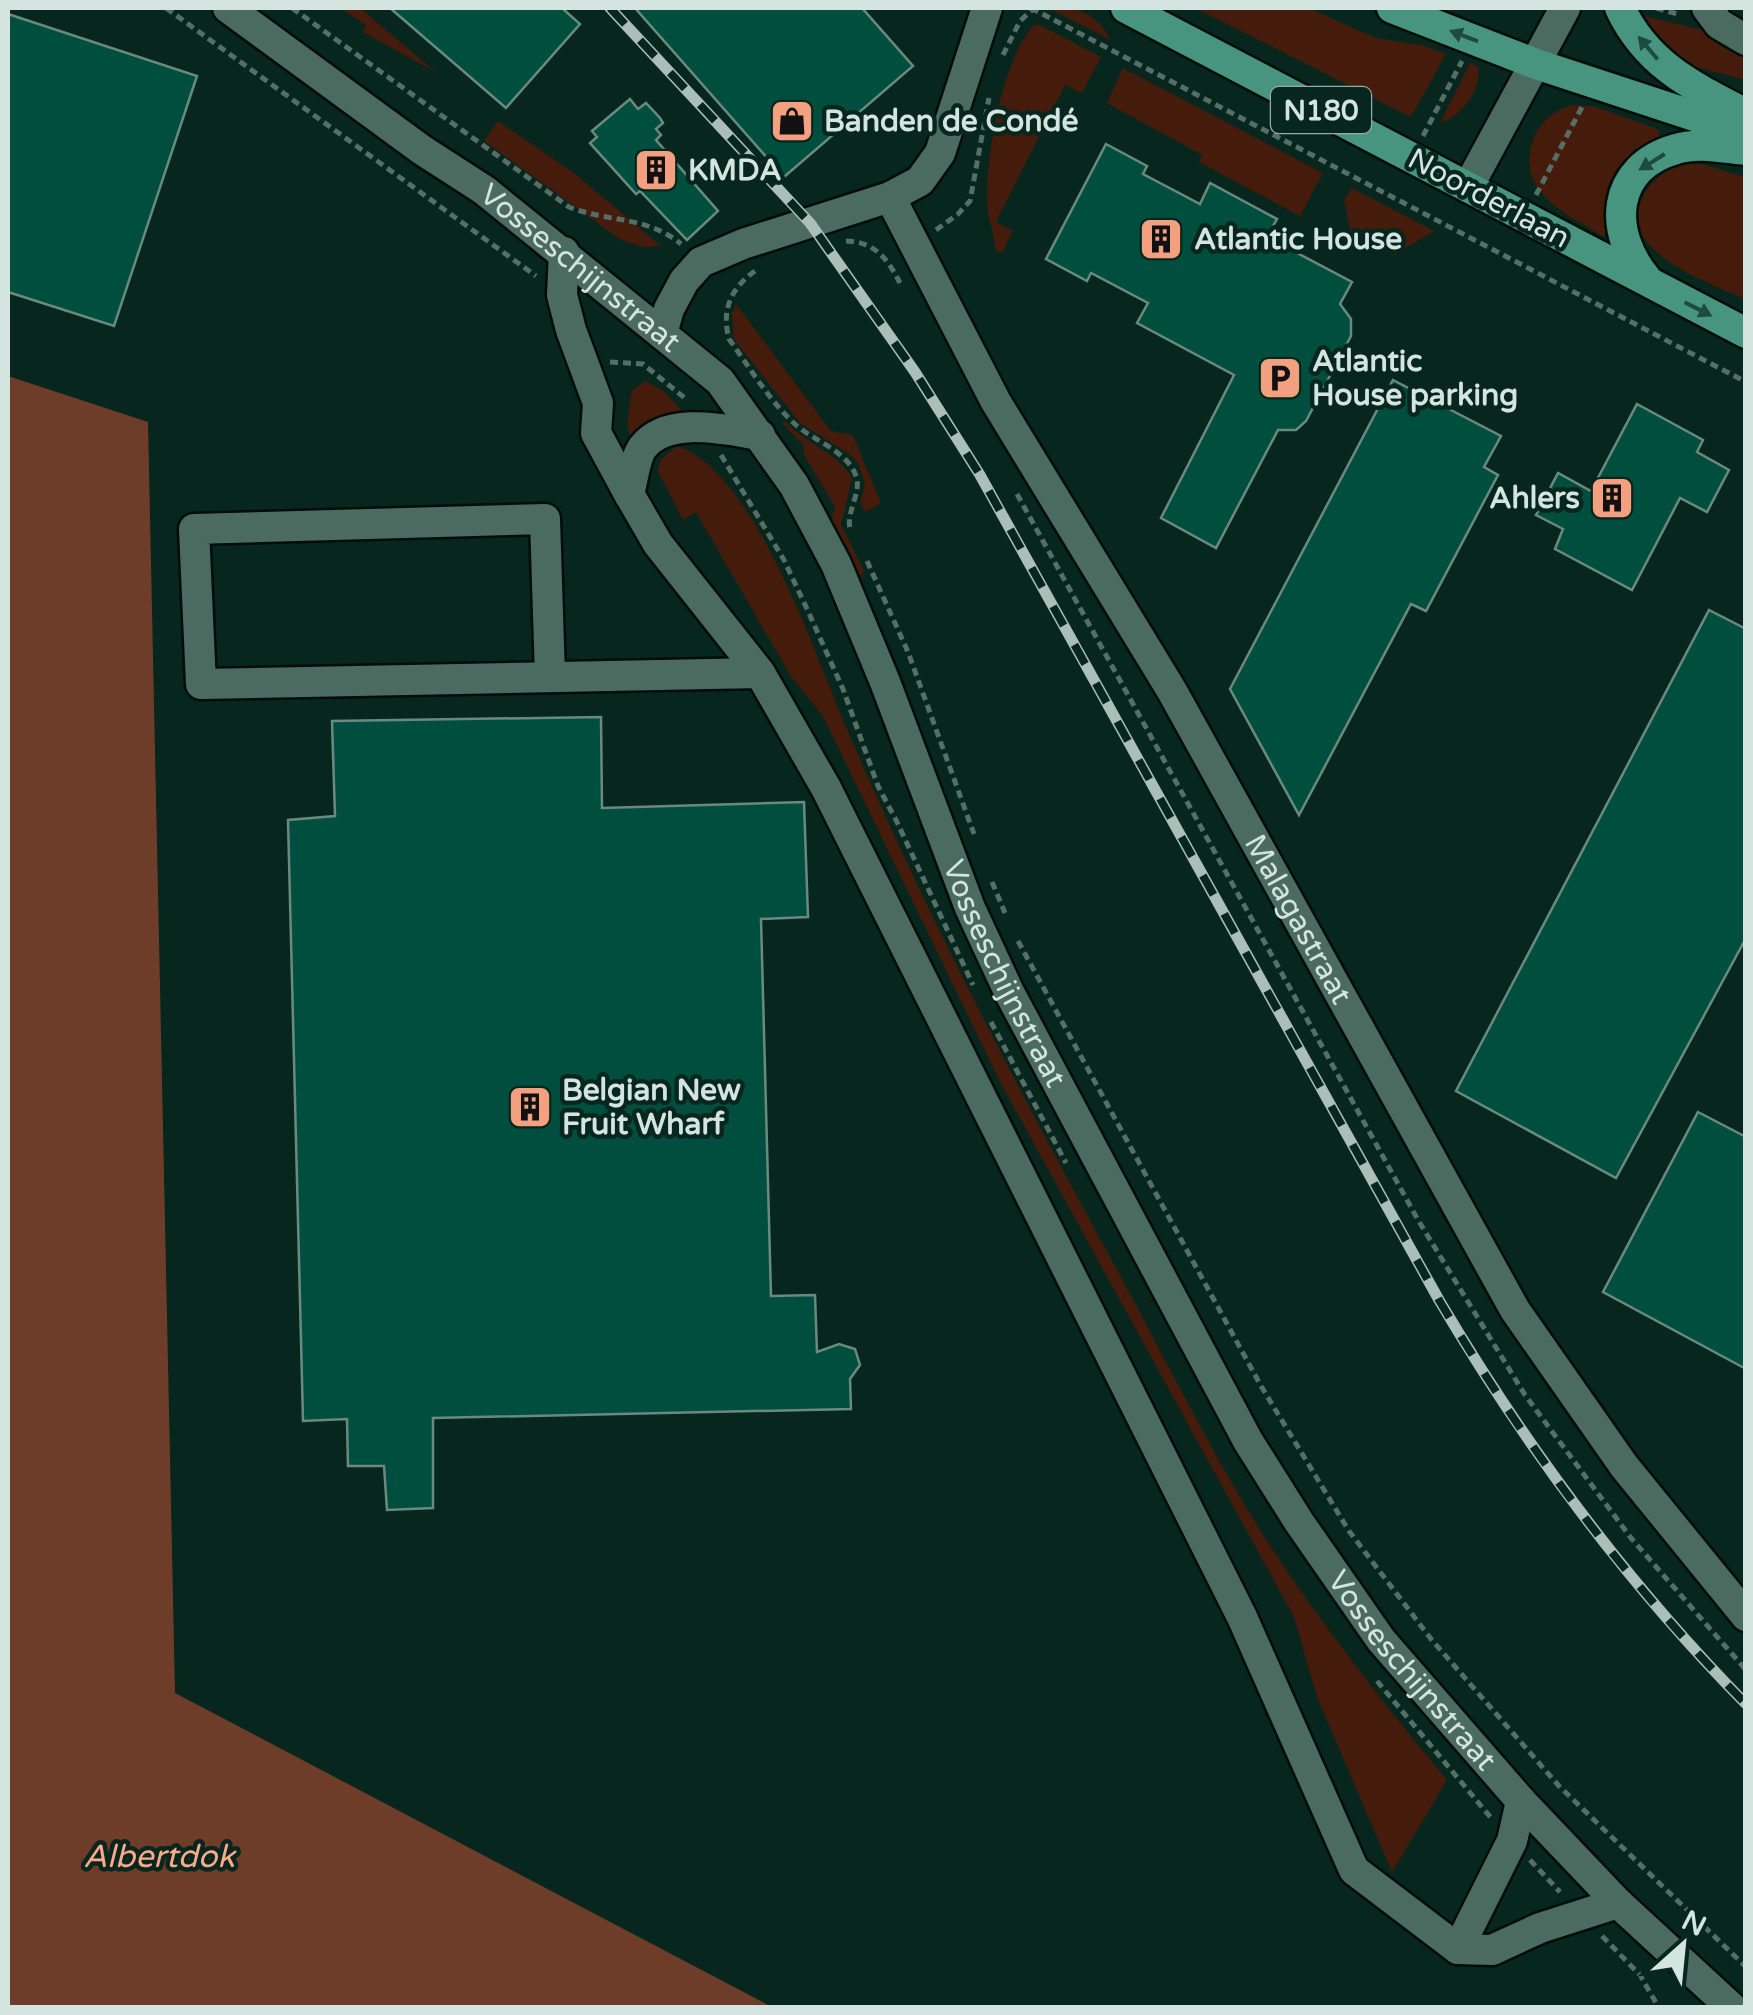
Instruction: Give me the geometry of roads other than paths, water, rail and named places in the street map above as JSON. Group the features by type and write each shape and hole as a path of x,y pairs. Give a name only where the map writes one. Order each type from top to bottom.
{"main road":[{"name":"Noorderlaan","path":"1126,8 1746,333"},
{"path":"1392,8 1536,64 1746,133"},
{"path":"1620,8 1629,26 1668,71 1746,114"},
{"path":"1651,284 1625,245 1620,222 1622,199 1630,181 1640,167 1677,148 1746,150"}],"street":[{"name":"Vosseschijnstraat","path":"228,8 484,190 720,380 794,485 849,592 970,908 1009,992 1248,1441 1381,1640 1522,1801 1618,1903 1732,2008"},
{"path":"662,334 676,295 701,262 744,244 890,198 920,181 940,153 987,8"},
{"path":"1468,187 1565,8"},
{"path":"1707,8 1719,24 1746,40"},
{"name":"Malagastraat","path":"890,198 996,402 1172,691 1515,1310 1624,1466 1746,1616"},
{"path":"564,252 562,294 598,404 596,433 658,544 760,673 835,806 1242,1617 1354,1870 1458,1949 1492,1950 1540,1928 1618,1903"},
{"path":"628,494 643,447 668,430 706,426 760,436"},
{"path":"550,678 545,519 194,529 201,684 550,678 760,673"},
{"path":"1458,1949 1512,1841 1522,1801"}],"water":[{"name":"Albertdok","path":"8,376 148,422 175,1693 772,2007 8,2007"}],"railway":[{"path":"610,8 810,223 915,372 980,475 1472,1355 1543,1460 1619,1561 1746,1704"}],"place":[{"name":"Banden de Condé","path":"792,121"},
{"name":"KMDA","path":"656,170"},
{"name":"Atlantic House","path":"1161,239"},
{"name":"Atlantic House parking","path":"1280,378"},
{"name":"Ahlers","path":"1612,498"},
{"name":"Belgian New Fruit Wharf","path":"530,1107"}]}
